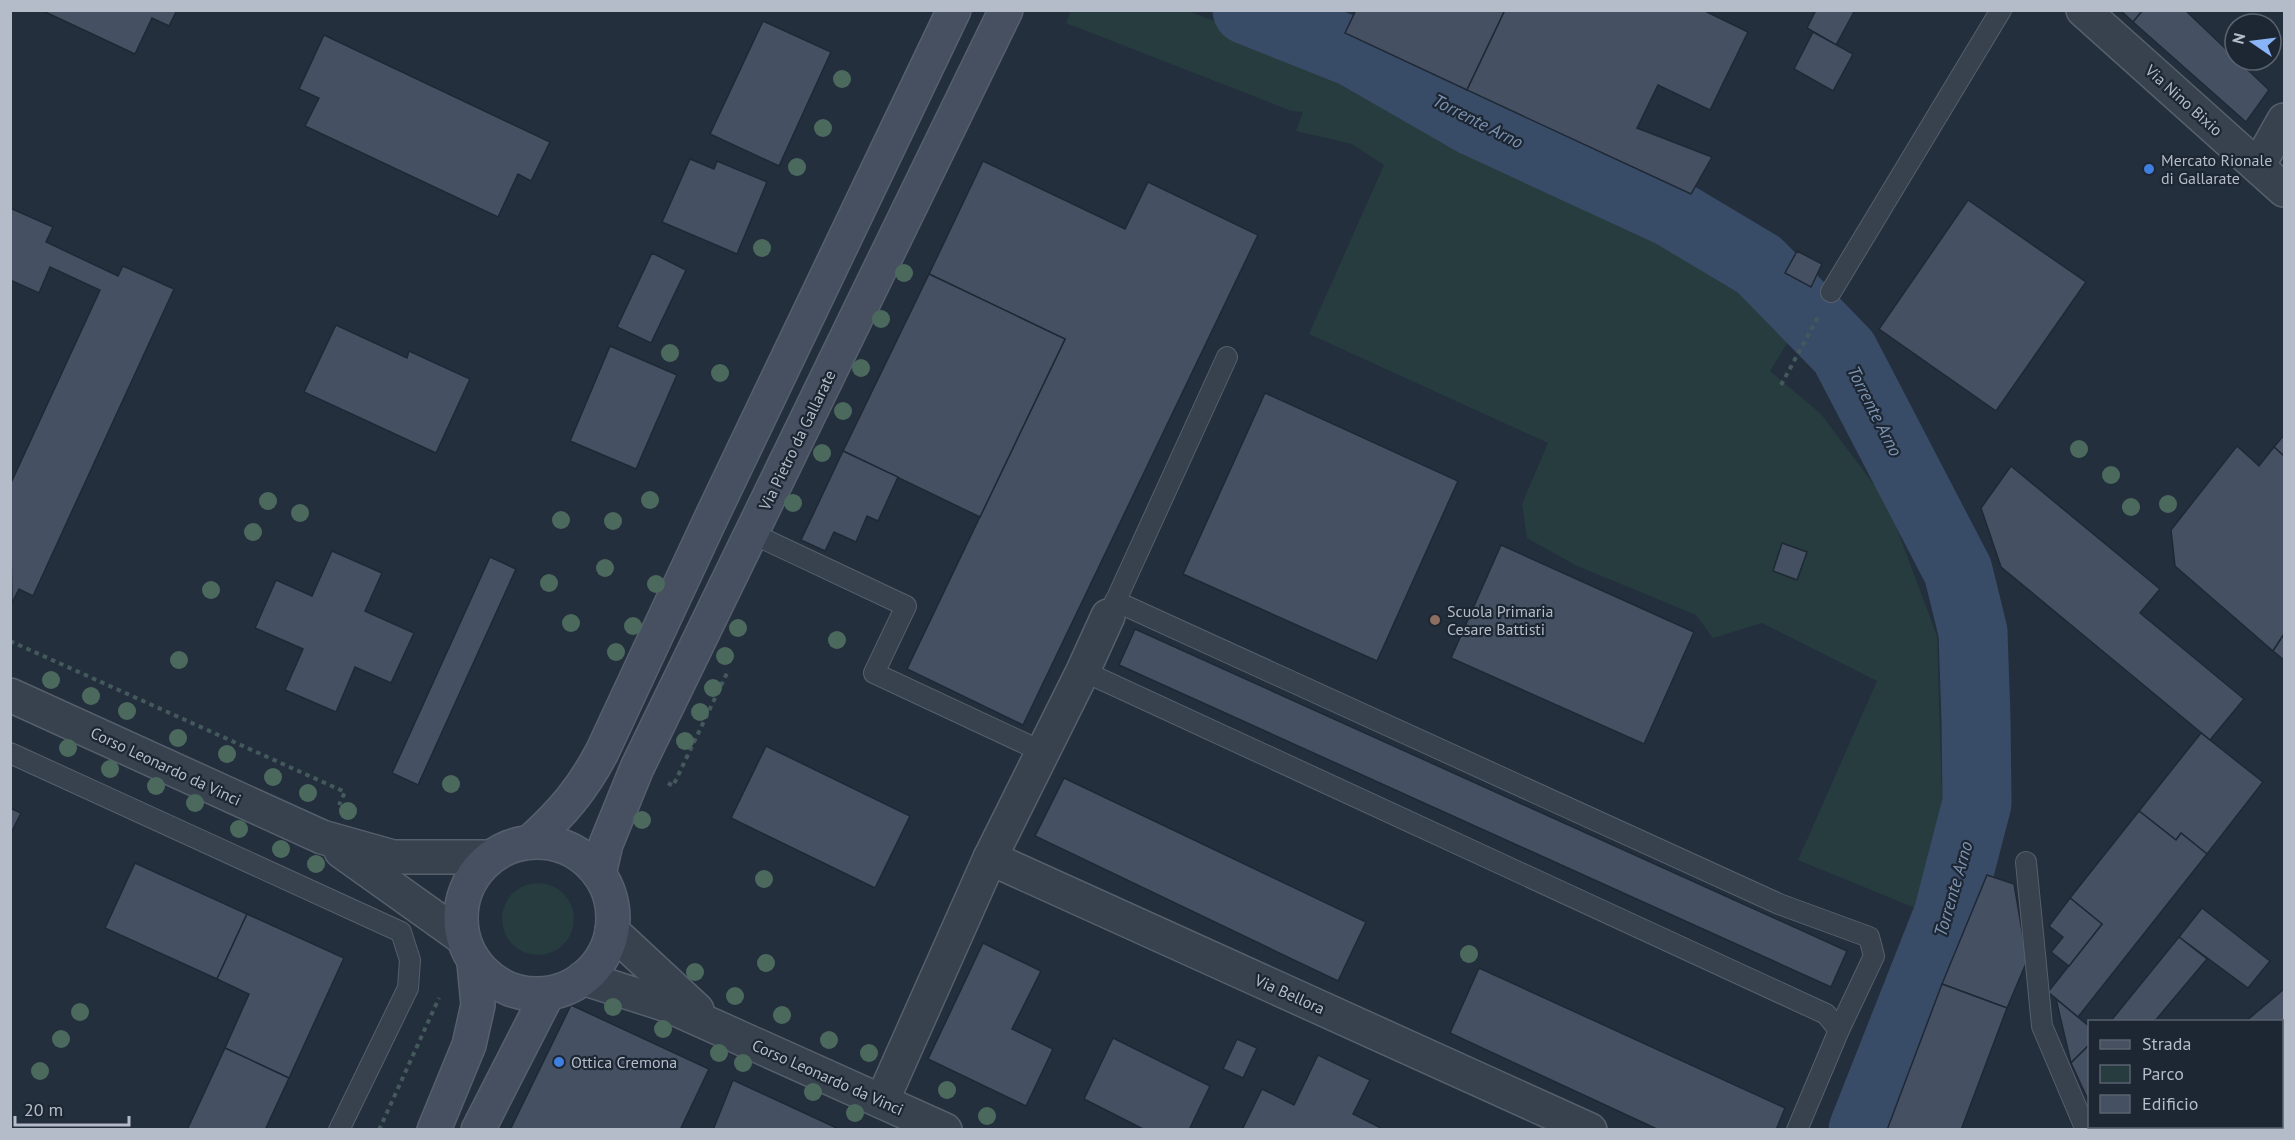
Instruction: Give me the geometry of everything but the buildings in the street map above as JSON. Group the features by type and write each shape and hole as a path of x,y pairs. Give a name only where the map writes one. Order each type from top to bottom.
{"street":[{"path":"530,842 562,813 602,752 954,10"},
{"name":"Via Pietro da Gallarate","path":"599,874 606,844 637,768 1006,10"},
{"name":"Via Nino Bixio","path":"2083,10 2284,190"},
{"path":"2258,166 2284,120"},
{"path":"882,1101 990,858 1112,609"},
{"name":"Corso Leonardo da Vinci","path":"10,695 322,837 393,857 490,857"},
{"name":"Corso Leonardo da Vinci","path":"322,837 468,951"},
{"path":"434,1130 469,1045 478,1005 460,911 468,884 490,857 505,849 530,842 557,844 565,847 581,856 599,874 612,905 612,931 603,956 593,969 573,986 547,994 505,988 468,951"},
{"name":"Via Bellora","path":"990,858 1590,1130"},
{"name":"Corso Leonardo da Vinci","path":"612,931 711,1023"},
{"name":"Corso Leonardo da Vinci","path":"583,978 667,1005 711,1023 945,1130"},
{"path":"478,1130 547,994"}],"lane":[{"path":"1831,292 2001,10"},
{"path":"1227,357 1112,609 1779,904 1869,937 1874,956 1839,1030 1797,1130"},
{"path":"751,533 906,606 874,673 1043,752"},
{"path":"1083,671 1826,1014 1839,1030"},
{"path":"10,753 401,932 410,960 408,988 339,1130"},
{"path":"2026,862 2042,1026 2086,1130"}],"path":[{"path":"1781,385 1831,292"},
{"path":"10,641 345,792 322,837"}],"green space":[{"path":"1071,11 1188,11 1321,62 1537,179 1683,247 1794,332 1770,371 1821,414 1887,502 1937,636 1942,801 1915,908 1798,860 1877,681 1762,623 1713,638 1696,615 1575,565 1527,538 1522,504 1548,443 1309,334 1384,165 1352,144 1296,131 1303,112 1292,111 1066,23"},
{"path":"538,883 558,889 568,899 574,919 568,939 558,949 538,955 518,949 508,939 502,919 508,899 518,889"}],"waterway":[{"name":"Torrente Arno","path":"1247,10 1355,53 1475,122 1672,213 1759,265 1844,352 1958,571 1973,632 1976,719 1977,803 1948,915 1863,1130"}],"place":[{"name":"Mercato Rionale di Gallarate","path":"2149,169"},
{"name":"Scuola Primaria Cesare Battisti","path":"1435,620"},
{"name":"Ottica Cremona","path":"559,1062"}]}
